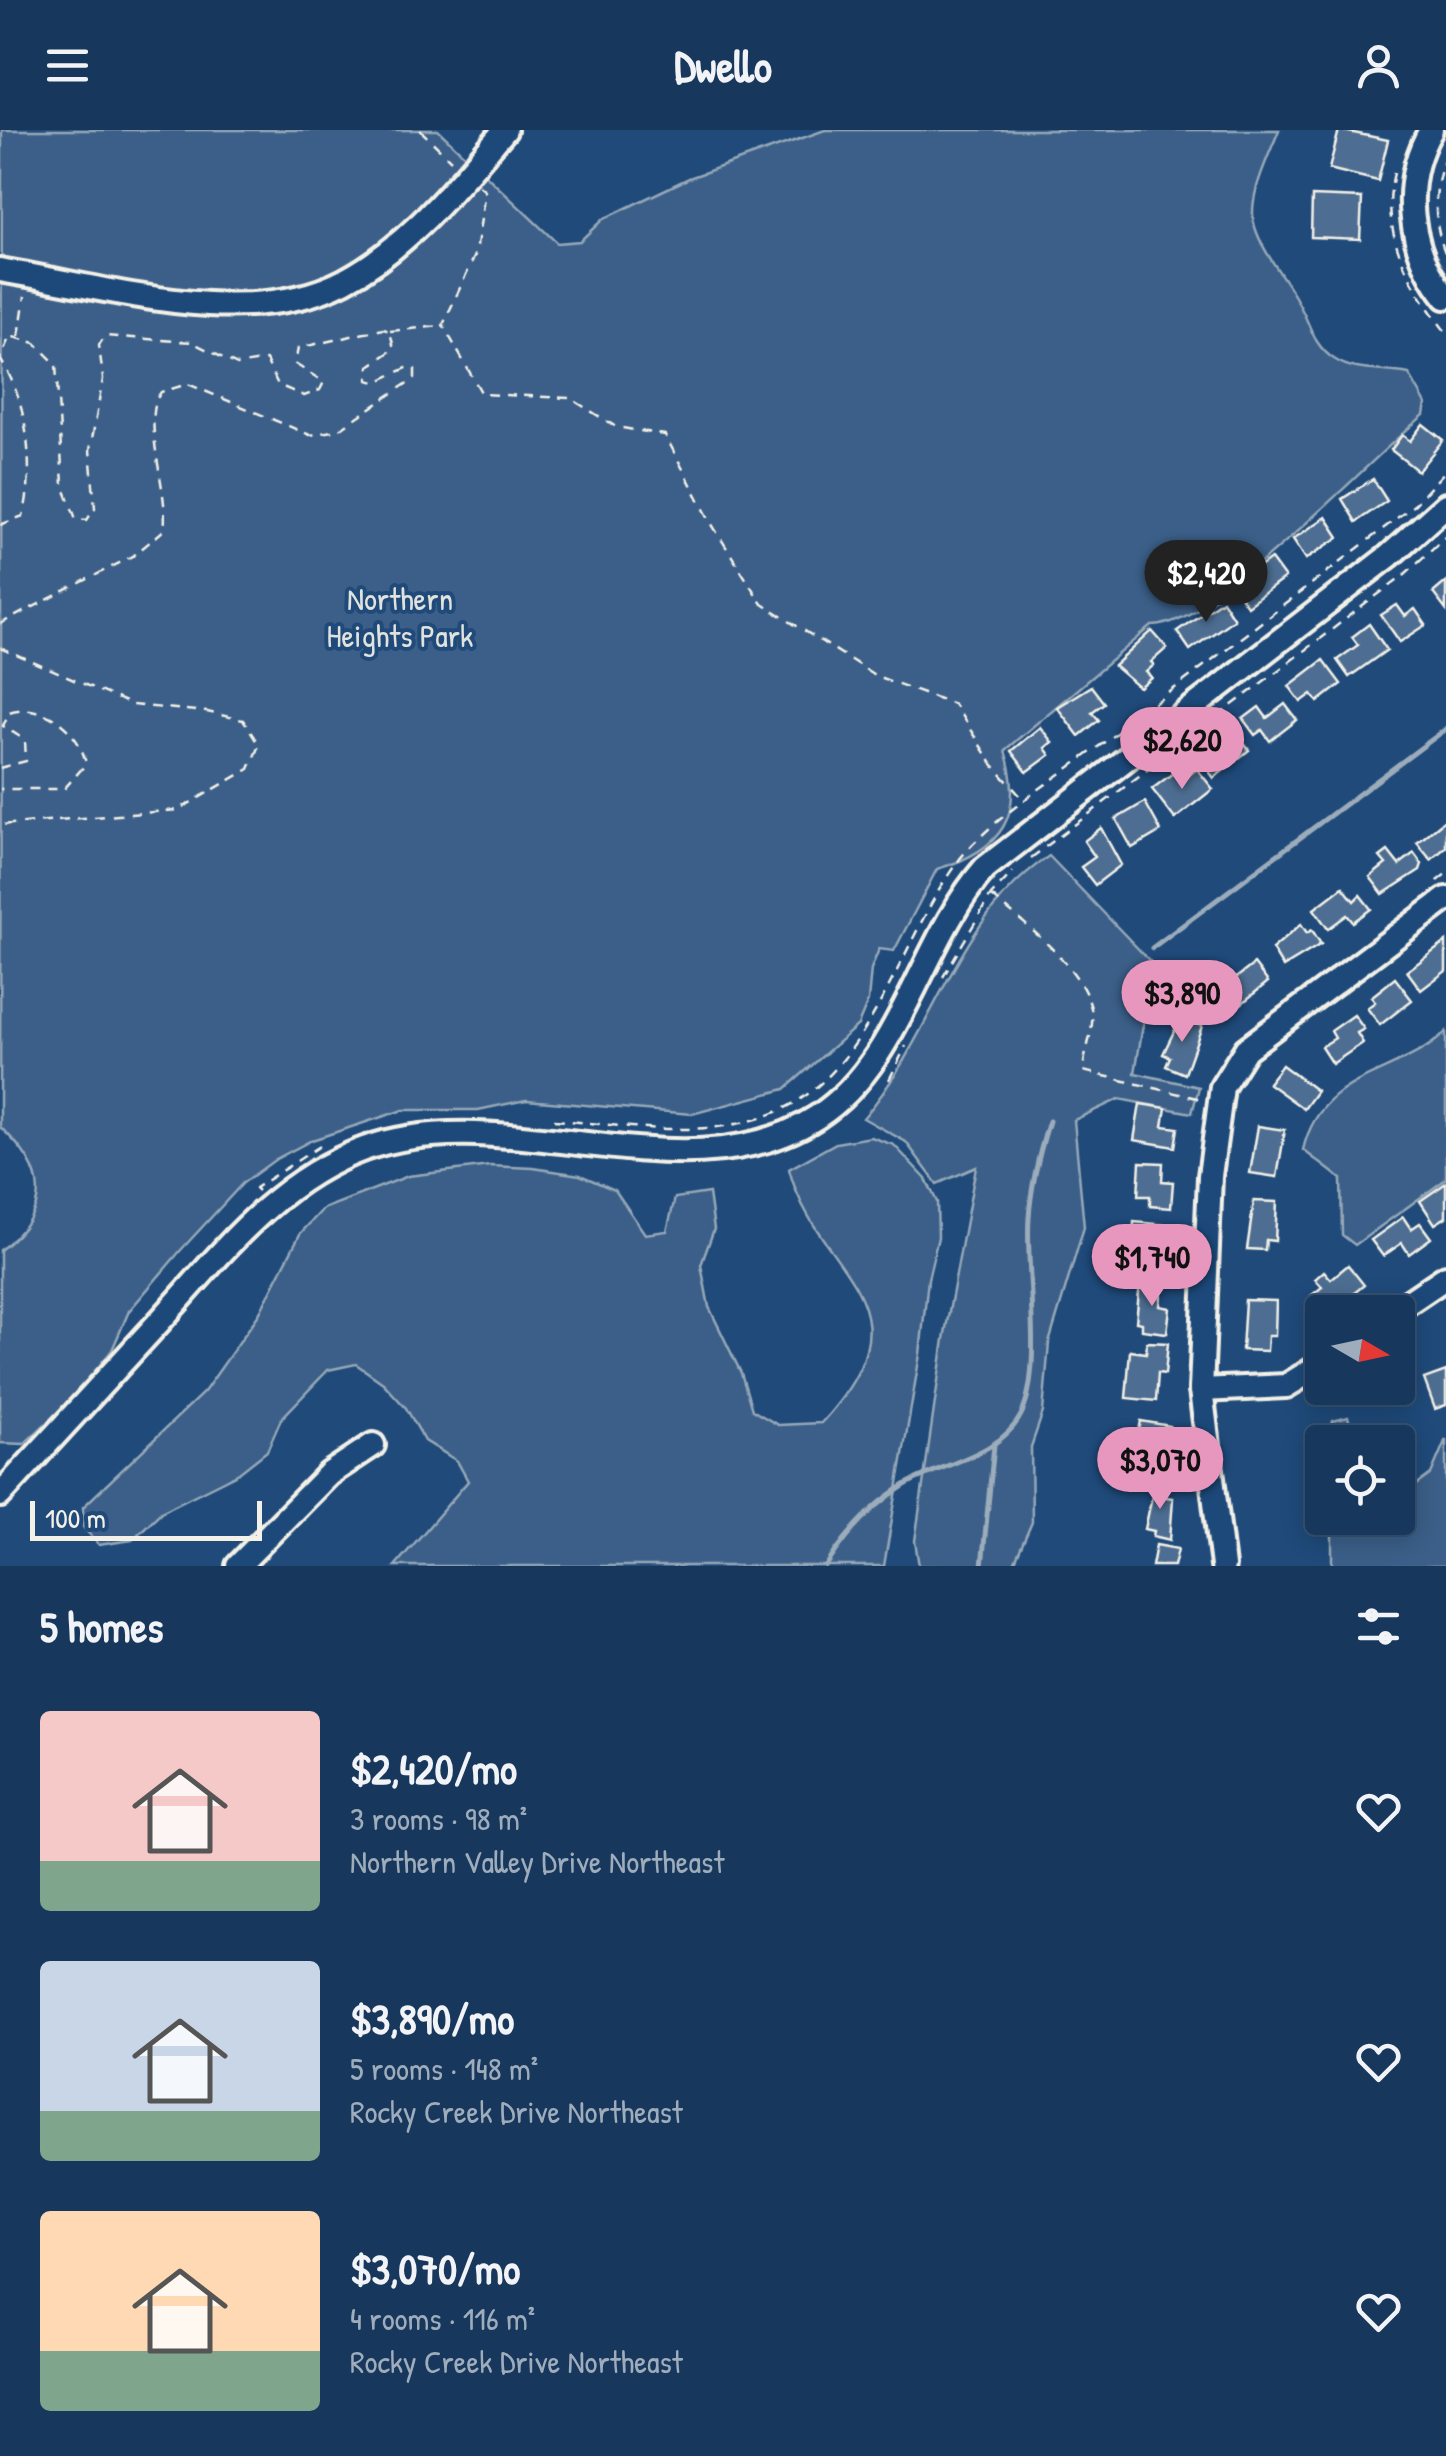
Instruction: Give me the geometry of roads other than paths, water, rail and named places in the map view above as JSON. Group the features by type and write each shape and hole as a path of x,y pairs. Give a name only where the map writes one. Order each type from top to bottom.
{"street":[{"path":"0,270 198,302 294,300 347,280 395,245 505,130"},
{"path":"1431,130 1417,164 1410,202 1423,257 1446,296"},
{"path":"0,1495 267,1204 333,1162 366,1148 426,1134 512,1136 663,1148 733,1147 796,1130 821,1116 869,1066 956,905 984,868 1389,556 1446,506"},
{"path":"1222,1566 1201,1390 1210,1176 1228,1073 1246,1049 1446,899"},
{"path":"1415,1298 1446,1277"},
{"path":"1201,1390 1286,1386 1305,1374"},
{"path":"238,1566 329,1474 374,1445"}],"waterway":[{"path":"1152,948 1446,729"},
{"path":"826,1566 852,1531 882,1501 905,1485 985,1449 1012,1429 1021,1415 1028,1395 1033,1346 1030,1206 1049,1121"},
{"path":"982,1566 994,1445"}],"park label":[{"name":"Northern Heights Park","path":"400,616"}]}
